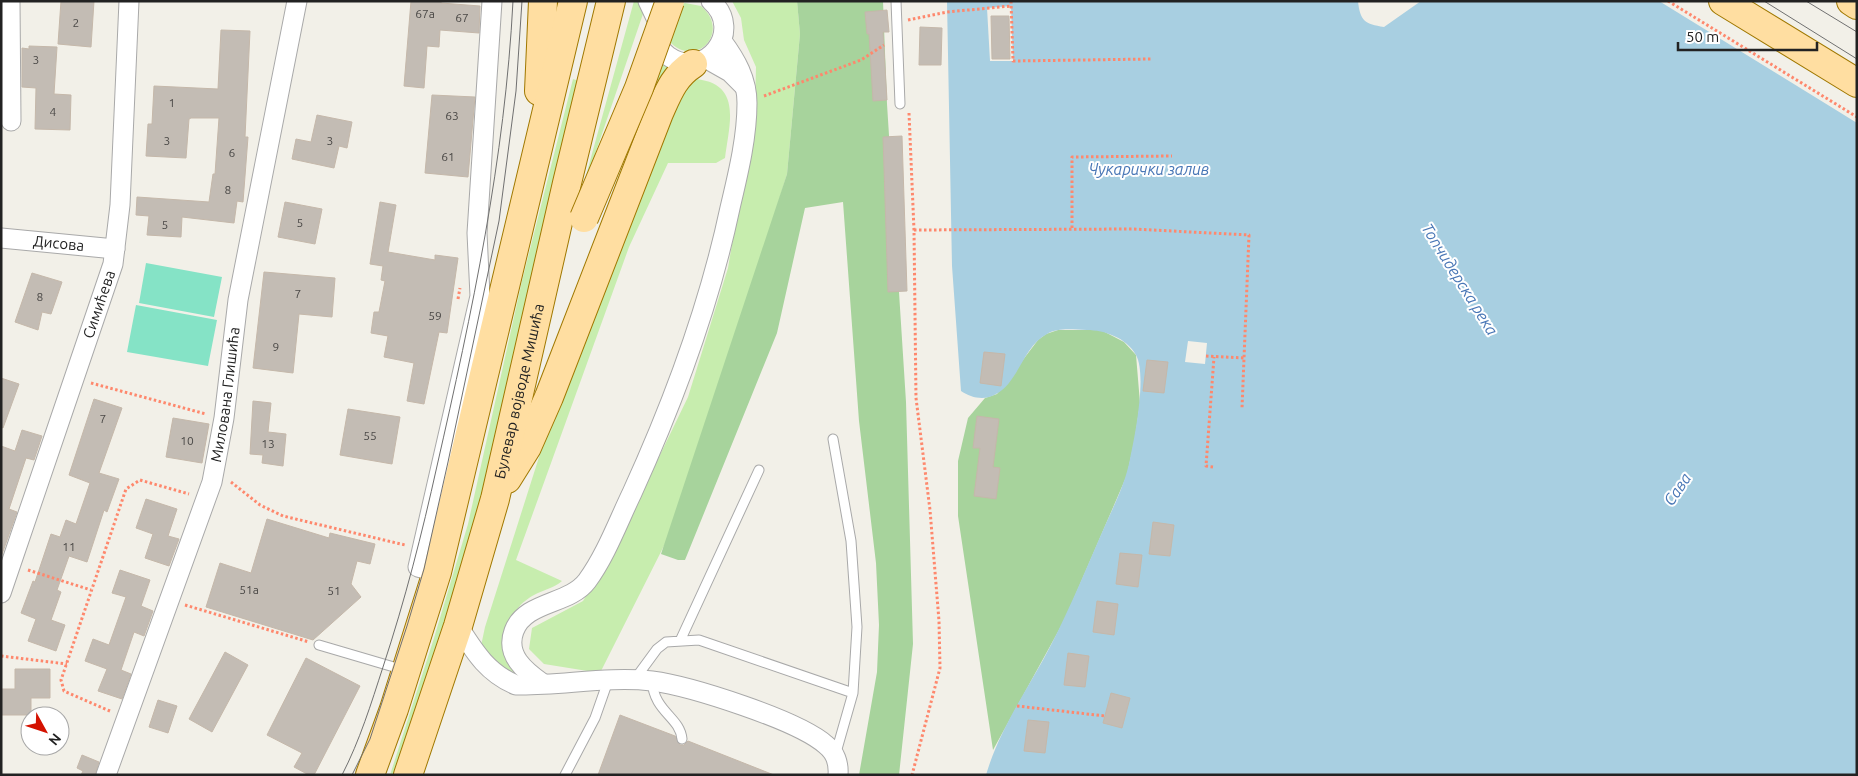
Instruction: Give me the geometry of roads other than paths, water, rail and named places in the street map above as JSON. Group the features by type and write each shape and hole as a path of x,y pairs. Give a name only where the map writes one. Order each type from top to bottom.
{"main road":[{"path":"526,202 539,96 543,1"},
{"path":"370,775 407,671 437,572 573,1"},
{"name":"Булевар војводе Мишића","path":"408,775 458,626 495,499 611,1"},
{"path":"1723,1 1857,83"},
{"path":"1851,1 1857,5"},
{"path":"542,291 584,218 639,88 661,6"},
{"path":"495,499 527,447 673,81 680,72 700,61"}],"street":[{"path":"10,1 11,121"},
{"name":"Симићева","path":"1,593 108,280 116,249 120,204 128,1"},
{"name":"Милована Глишића","path":"106,775 207,500 224,418 238,300 297,1"},
{"path":"437,572 418,567 480,296 477,234 492,1"},
{"path":"700,61 714,54 722,41 724,23 722,14 711,1"},
{"path":"661,6 656,38 666,54 674,60 700,61 730,72 746,95"},
{"path":"542,683 523,669 516,660 512,640 515,630 528,614 578,590 586,582 615,528 643,469 677,390 712,286 736,181 746,95 740,68 722,41"},
{"name":"Дисова","path":"1,238 116,249"},
{"path":"458,626 481,661 505,680 516,685 643,681 708,694 793,726 820,741 835,756 838,775"}],"lane":[{"path":"896,1 900,104"},
{"path":"833,439 851,540 857,627 853,693 835,756"},
{"path":"680,641 760,470"},
{"path":"682,739 679,727 658,704 643,681 656,649 666,642 699,640 853,693"},
{"path":"319,645 407,671"},
{"path":"565,775 595,718 608,681"}],"water":[{"path":"947,1 1358,1 1360,13 1368,23 1384,27 1421,1 1857,1 1857,775 986,775 1004,730 1066,614 1121,489 1128,469 1135,436 1140,376 1136,355 1127,344 1108,333 1072,329 1052,332 1039,340 1026,355 1010,381 996,394 978,398 961,391 952,266"}],"tram line":[{"path":"342,775 365,722 399,617 413,567 450,408 474,293 495,177 503,119 513,1"},
{"path":"352,775 370,739 407,626 424,569 448,462 499,221 516,91 522,1"},
{"path":"1764,1 1857,59"},
{"path":"1806,1 1857,32"}],"water label":[{"name":"Чукарички залив","path":"1149,169"},
{"name":"Топчидерска река","path":"1460,279"},
{"name":"Сава","path":"1677,489"}]}
